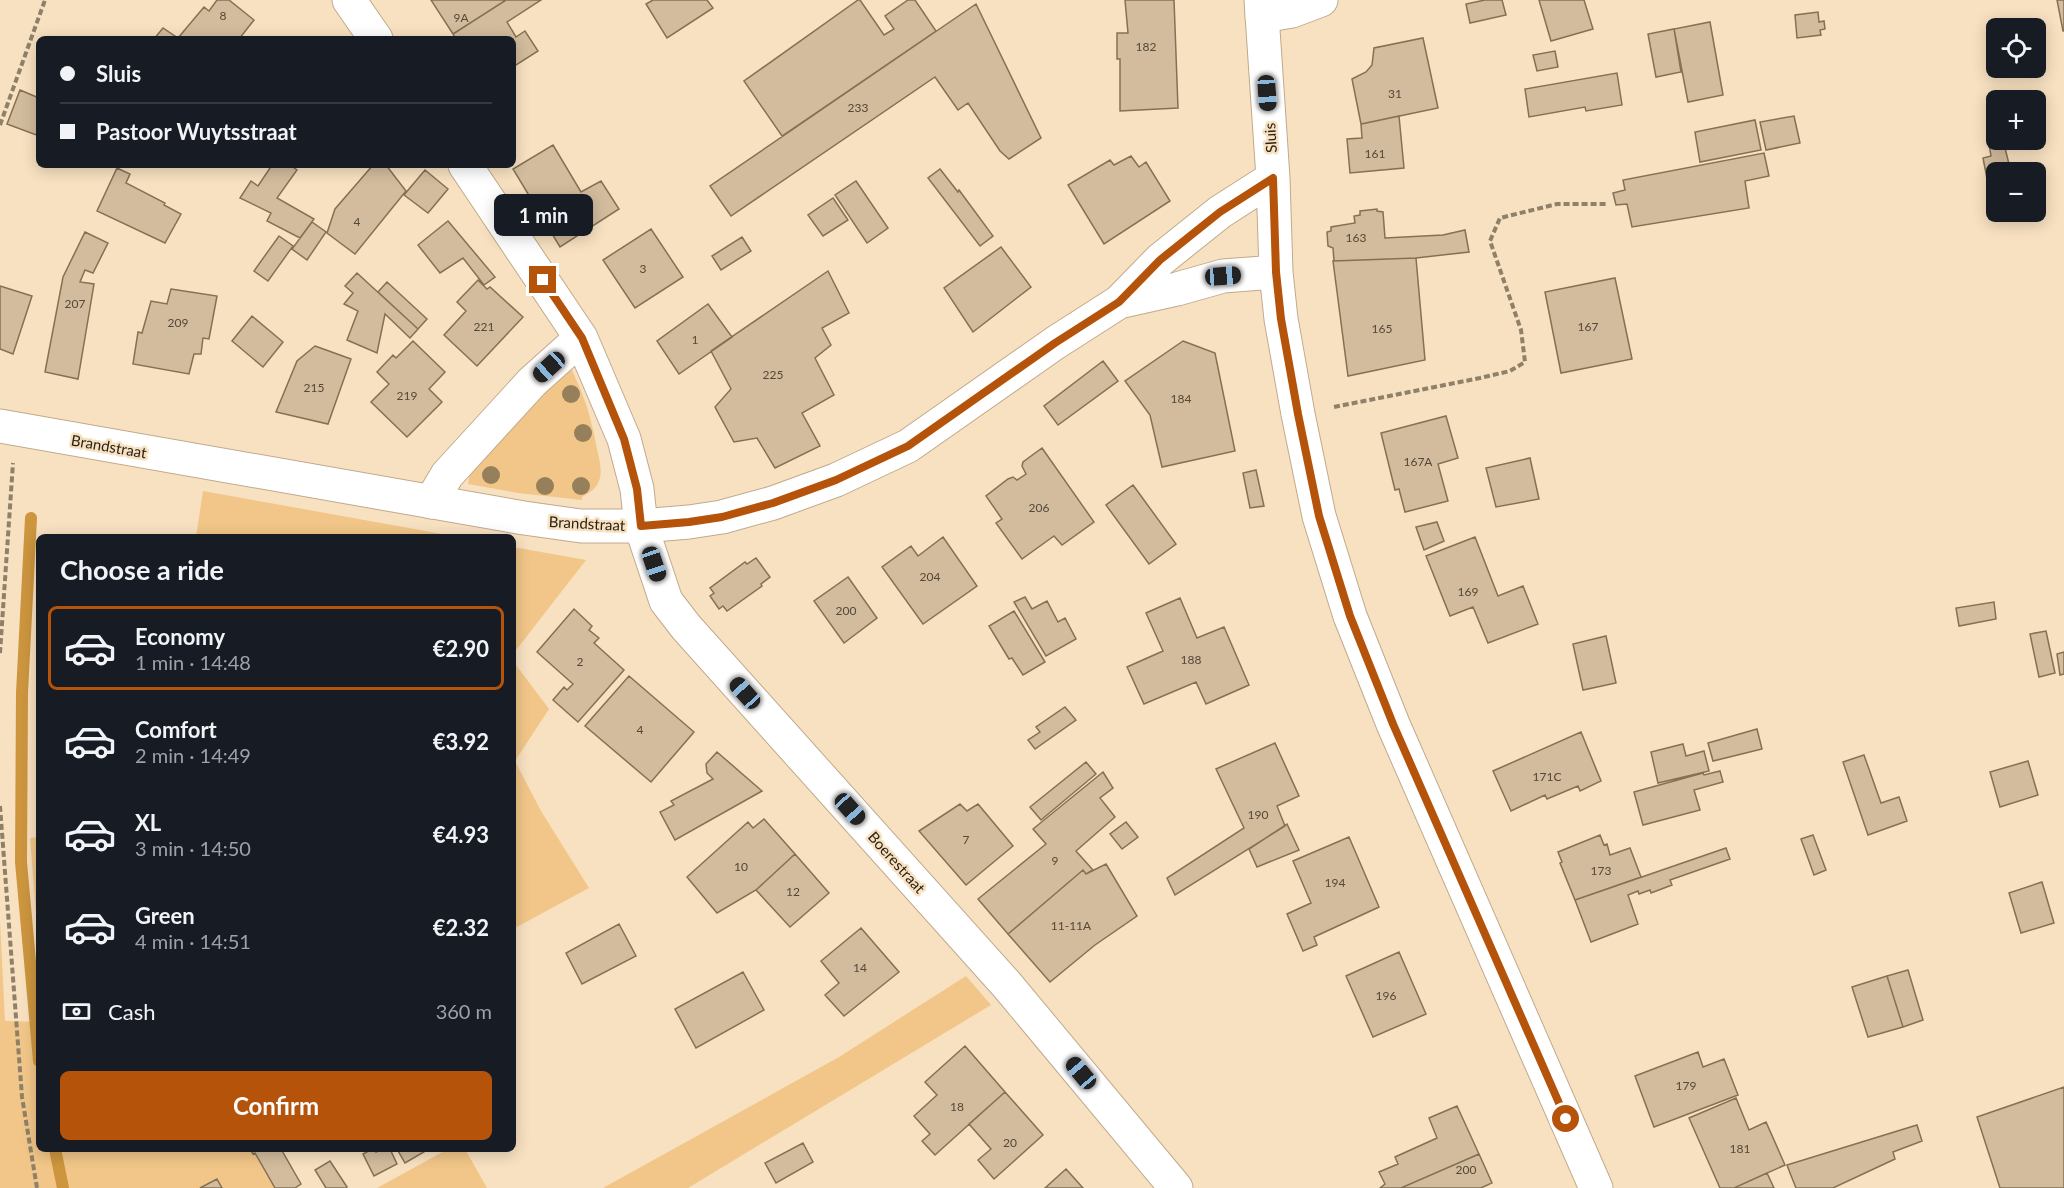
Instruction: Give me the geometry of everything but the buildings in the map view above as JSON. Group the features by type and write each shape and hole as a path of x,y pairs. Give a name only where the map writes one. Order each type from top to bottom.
{"street":[{"path":"349,0 374,36"},
{"path":"1262,8 1292,11 1322,0"},
{"name":"Sluis","path":"1262,8 1273,178 1276,272 1281,319 1319,516 1350,616 1393,724 1596,1188"},
{"name":"Boerestraat","path":"467,168 582,338 624,439 637,489 641,526 666,602 1007,985 1176,1188"},
{"name":"Brandstraat","path":"8,428 580,526 641,526 722,517 773,503 836,480 908,446 1055,343 1119,302 1160,260 1220,212 1273,178"},
{"name":"Brandstraat","path":"1119,302 1177,290 1223,276 1276,272"},
{"path":"431,502 447,475 532,382 582,338"}],"path":[{"path":"0,125 45,0"},
{"path":"1298,414 1480,378 1510,371 1525,362 1521,330 1490,241 1500,218 1557,204 1606,204"},
{"path":"0,653 8,428"},
{"path":"0,806 22,1097 38,1188"}],"shaded area":[{"path":"567,361 582,393 592,425 601,469 596,486 582,497 582,500 518,493 468,484 471,466"},
{"path":"203,491 442,534 196,534"},
{"path":"516,548 586,560 516,650"},
{"path":"516,665 549,709 516,759"},
{"path":"516,763 541,811 589,888 516,927"},
{"path":"36,837 36,913 30,838"},
{"path":"0,920 5,1021 36,1022 36,1152 274,1152 292,1188 0,1188"},
{"path":"966,976 991,1005 688,1188 603,1188 839,1057"},
{"path":"443,1152 467,1152 487,1188 377,1188"}],"waterway":[{"path":"31,518 22,693 21,862 36,1028"},
{"path":"56,1152 63,1188"}],"route":[{"path":"543,280 582,338 624,439 637,489 641,526 689,522 722,517 773,503 836,480 908,446 1055,343 1119,302 1160,260 1220,212 1273,178 1276,272 1281,319 1319,516 1350,616 1393,724 1566,1119"}]}
